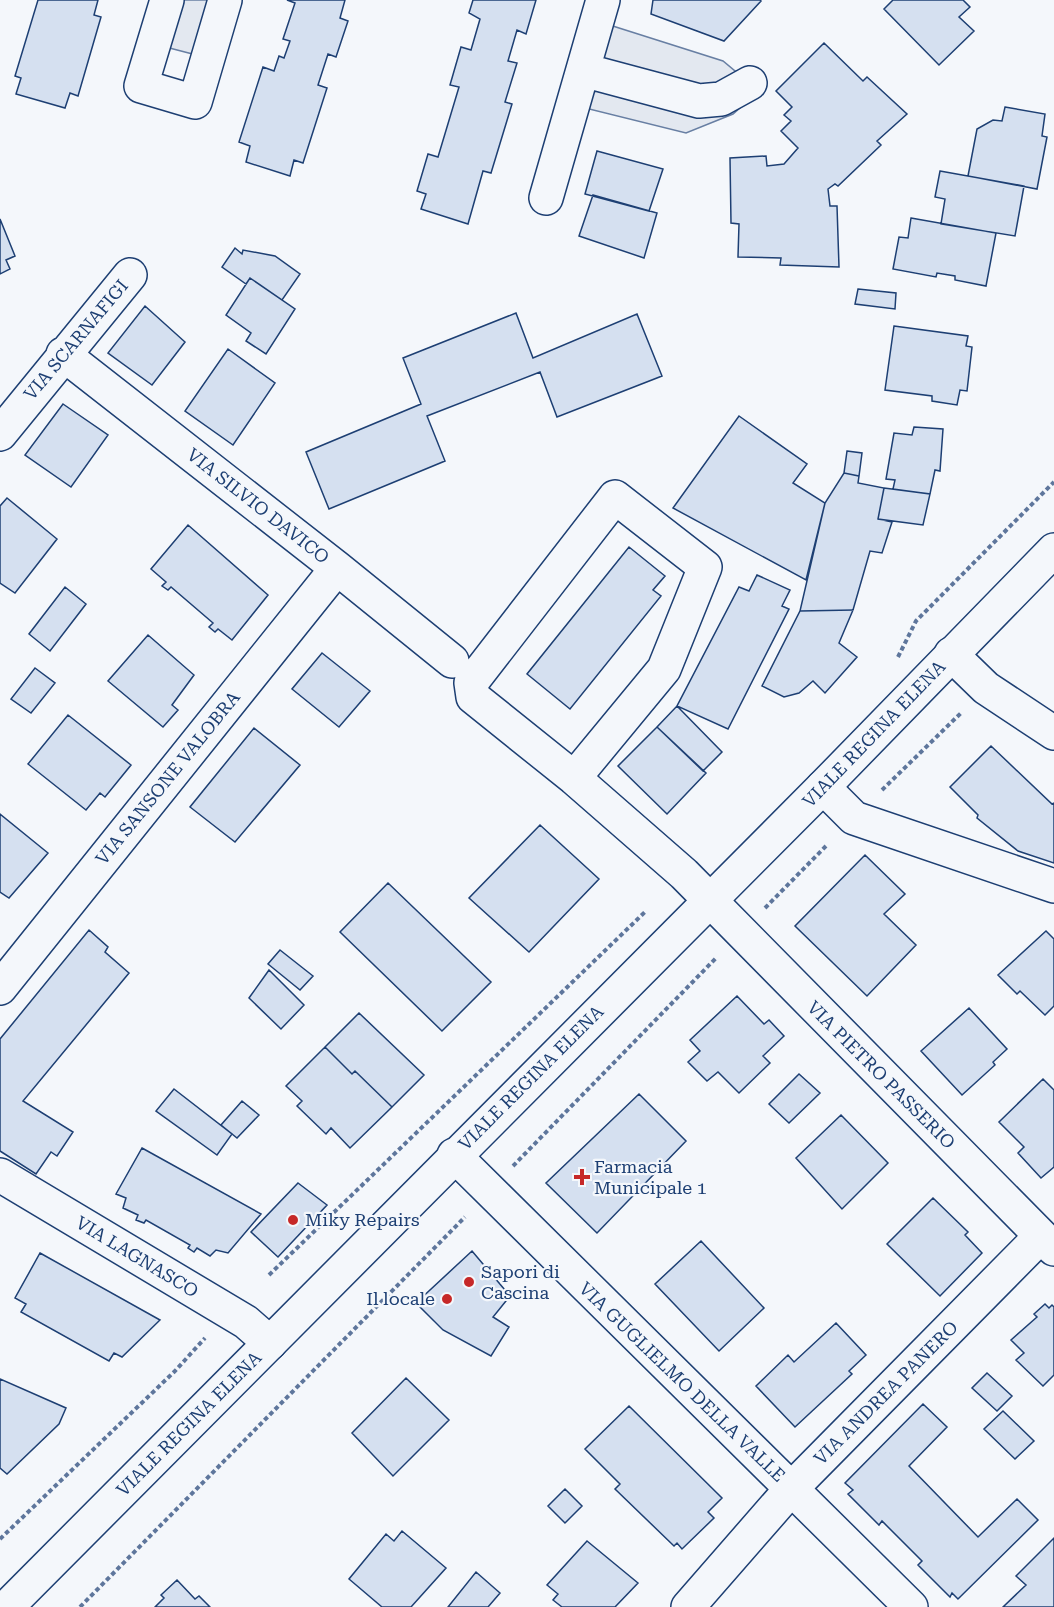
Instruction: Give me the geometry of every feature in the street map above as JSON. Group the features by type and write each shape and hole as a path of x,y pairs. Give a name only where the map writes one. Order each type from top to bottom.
{"street":[{"path":"167,0 141,86 195,102 225,0"},
{"path":"546,198 603,0"},
{"path":"583,70 699,100 721,99 750,83"},
{"name":"VIA SCARNAFIGI","path":"0,434 63,354 130,275"},
{"name":"VIA SILVIO DAVICO","path":"63,354 452,661"},
{"name":"VIA PIETRO PASSERIO","path":"574,778 664,669 705,567 615,497 471,683 473,697 574,778 684,874 708,901 1048,1243"},
{"name":"VIALE REGINA ELENA","path":"20,1603 454,1155 823,787 1054,550"},
{"name":"VIA SANSONE VALOBRA","path":"0,988 337,568"},
{"path":"951,654 986,688 1054,733"},
{"path":"823,787 854,818 1054,886"},
{"name":"VIA GUGLIELMO DELLA VALLE","path":"454,1155 911,1607"},
{"name":"VIA LAGNASCO","path":"0,1175 246,1322 270,1343"},
{"name":"VIA ANDREA PANERO","path":"688,1607 791,1489 1048,1243"}],"path":[{"path":"880,792 986,688"},
{"path":"761,913 826,846"},
{"path":"510,1169 720,954"},
{"path":"80,1607 465,1217"},
{"path":"0,1539 175,1371 207,1335"}],"shaded area":[{"path":"167,0 225,0 208,58 154,44"},
{"path":"597,21 723,61 759,91 733,114 686,133 573,105"}],"building":[{"path":"38,0 98,0 94,15 101,17 78,96 70,93 65,108 16,94 21,78 15,76"},
{"path":"287,0 345,0 340,18 348,21 336,57 328,54 318,85 327,88 303,163 294,160 290,176 246,162 250,146 239,142 263,67 274,71 279,56 284,58 290,41 283,39 295,3"},
{"path":"473,0 536,0 526,34 517,30 508,61 517,63 505,102 512,104 491,173 483,171 468,224 421,209 426,194 417,191 428,154 438,157 459,87 450,85 461,47 471,50 480,19 469,13"},
{"path":"653,0 761,1 724,41 651,14"},
{"path":"893,0 963,0 970,7 959,17 974,31 939,65 884,9"},
{"path":"824,43 863,81 867,77 907,114 877,141 881,145 838,186 835,184 828,189 830,206 837,206 839,267 780,265 781,258 738,257 739,224 731,223 730,158 766,156 767,166 784,164 798,148 781,131 791,121 784,115 792,107 776,91"},
{"path":"1005,107 1045,114 1042,136 1047,137 1037,189 968,176 977,129 993,120 1002,121"},
{"path":"597,151 663,169 649,211 585,194"},
{"path":"940,171 1024,186 1015,236 941,224 945,199 935,197"},
{"path":"593,195 657,213 644,258 579,236"},
{"path":"911,218 996,233 986,286 955,280 955,276 937,273 936,277 893,269 899,237 908,238"},
{"path":"0,219 15,256 6,260 10,269 0,274"},
{"path":"235,248 242,254 243,250 275,256 300,274 282,300 250,278 246,284 222,267"},
{"path":"250,278 295,309 266,354 246,341 251,333 226,315"},
{"path":"858,289 896,293 895,309 855,304"},
{"path":"145,306 185,342 152,385 108,353"},
{"path":"516,313 533,358 637,314 662,376 557,417 540,372 427,416 445,461 329,509 306,452 421,404 403,358"},
{"path":"894,326 968,336 966,346 972,347 967,391 960,390 957,405 932,401 932,396 885,390"},
{"path":"228,349 275,383 233,445 185,411"},
{"path":"63,404 108,435 71,487 25,455"},
{"path":"739,416 807,464 793,483 825,503 806,580 673,508"},
{"path":"914,427 943,429 940,471 935,470 930,494 893,489 895,480 886,479 894,433 912,435"},
{"path":"847,451 862,453 859,476 844,473"},
{"path":"844,473 859,476 858,483 884,488 878,519 892,522 882,553 870,551 853,610 800,611 825,503"},
{"path":"884,488 930,494 923,525 878,519"},
{"path":"7,498 57,539 15,593 0,583 0,506"},
{"path":"188,525 268,595 232,640 218,629 215,632 209,627 213,623 171,587 168,590 162,586 166,582 151,569"},
{"path":"629,547 665,576 653,590 661,596 570,709 527,674"},
{"path":"757,575 790,590 782,606 789,609 728,729 677,706 739,587 749,591"},
{"path":"65,587 86,604 50,651 29,634"},
{"path":"853,610 839,643 857,657 825,693 813,681 799,693 784,697 762,686 800,611"},
{"path":"148,635 194,675 172,705 178,710 163,727 108,681"},
{"path":"322,653 370,691 339,727 292,689"},
{"path":"35,668 55,683 31,713 11,699"},
{"path":"677,706 722,752 703,771 657,727"},
{"path":"68,715 131,765 105,797 100,793 86,810 28,764"},
{"path":"657,727 706,773 667,814 618,766"},
{"path":"254,728 300,765 235,842 190,807"},
{"path":"991,746 1052,804 1054,803 1054,863 1018,851 977,818 978,815 950,787"},
{"path":"0,814 48,853 9,898 0,892"},
{"path":"540,825 599,879 529,952 469,898"},
{"path":"865,855 905,894 884,914 916,945 867,996 795,926"},
{"path":"388,883 491,982 442,1031 340,932"},
{"path":"89,930 108,947 105,952 129,973 23,1101 73,1132 57,1156 51,1152 36,1174 0,1151 0,1039"},
{"path":"1046,931 1054,939 1054,1006 1045,1015 1020,991 1017,994 998,975"},
{"path":"280,950 313,976 300,990 268,964"},
{"path":"269,970 304,1005 281,1029 249,998"},
{"path":"737,996 764,1024 769,1020 784,1036 763,1056 770,1063 739,1093 718,1072 707,1081 688,1062 700,1051 690,1040"},
{"path":"969,1008 1007,1049 993,1062 995,1065 962,1095 921,1051"},
{"path":"359,1013 424,1075 392,1107 355,1071 352,1074 325,1047"},
{"path":"325,1047 352,1074 355,1071 392,1107 350,1148 331,1128 326,1134 297,1106 302,1101 286,1086"},
{"path":"799,1074 820,1093 789,1123 769,1104"},
{"path":"1043,1079 1054,1090 1054,1167 1041,1178 1018,1153 1024,1147 999,1122"},
{"path":"174,1089 232,1134 217,1155 156,1111"},
{"path":"639,1094 686,1141 597,1233 546,1183"},
{"path":"242,1101 259,1115 237,1138 221,1125"},
{"path":"841,1115 888,1163 842,1209 796,1158"},
{"path":"142,1148 261,1214 228,1253 216,1250 210,1256 197,1248 194,1252 188,1248 190,1245 146,1220 144,1223 136,1220 138,1215 123,1208 126,1198 116,1194"},
{"path":"298,1183 327,1205 278,1257 251,1232"},
{"path":"933,1198 968,1232 965,1235 982,1253 940,1296 887,1244"},
{"path":"701,1241 764,1308 719,1351 655,1284"},
{"path":"472,1251 510,1296 493,1317 509,1327 491,1356 443,1330 416,1303"},
{"path":"40,1253 160,1320 122,1357 114,1353 109,1361 21,1312 26,1304 15,1298"},
{"path":"1045,1304 1049,1308 1052,1305 1054,1307 1054,1375 1043,1386 1016,1360 1024,1353 1011,1340 1037,1317 1034,1314"},
{"path":"836,1323 866,1355 849,1371 852,1374 795,1427 756,1386 788,1355 794,1362"},
{"path":"987,1373 1012,1396 997,1411 972,1388"},
{"path":"406,1378 449,1420 393,1476 352,1433"},
{"path":"0,1379 66,1408 59,1424 7,1474 0,1468"},
{"path":"923,1404 947,1427 909,1466 978,1537 1017,1499 1038,1520 958,1599 952,1593 950,1597 918,1565 922,1561 882,1521 879,1525 848,1494 853,1490 845,1483"},
{"path":"629,1406 722,1498 708,1512 714,1518 682,1549 677,1543 674,1546 615,1489 620,1484 585,1449"},
{"path":"1003,1411 1034,1441 1015,1459 984,1429"},
{"path":"565,1489 582,1506 565,1523 548,1506"},
{"path":"402,1531 446,1568 411,1607 382,1607 349,1579 386,1534 394,1541"},
{"path":"1054,1538 1054,1607 1003,1607 1026,1585 1016,1576"},
{"path":"587,1541 638,1583 615,1607 562,1607 553,1600 558,1594 547,1585"},
{"path":"476,1572 500,1593 488,1607 448,1607"},
{"path":"177,1580 195,1599 199,1596 210,1607 155,1607 164,1598 161,1595"}],"place":[{"name":"Farmacia Municipale 1","path":"582,1177"},
{"name":"Miky Repairs","path":"293,1220"},
{"name":"Sapori di Cascina","path":"469,1282"},
{"name":"Il locale","path":"447,1299"}]}
